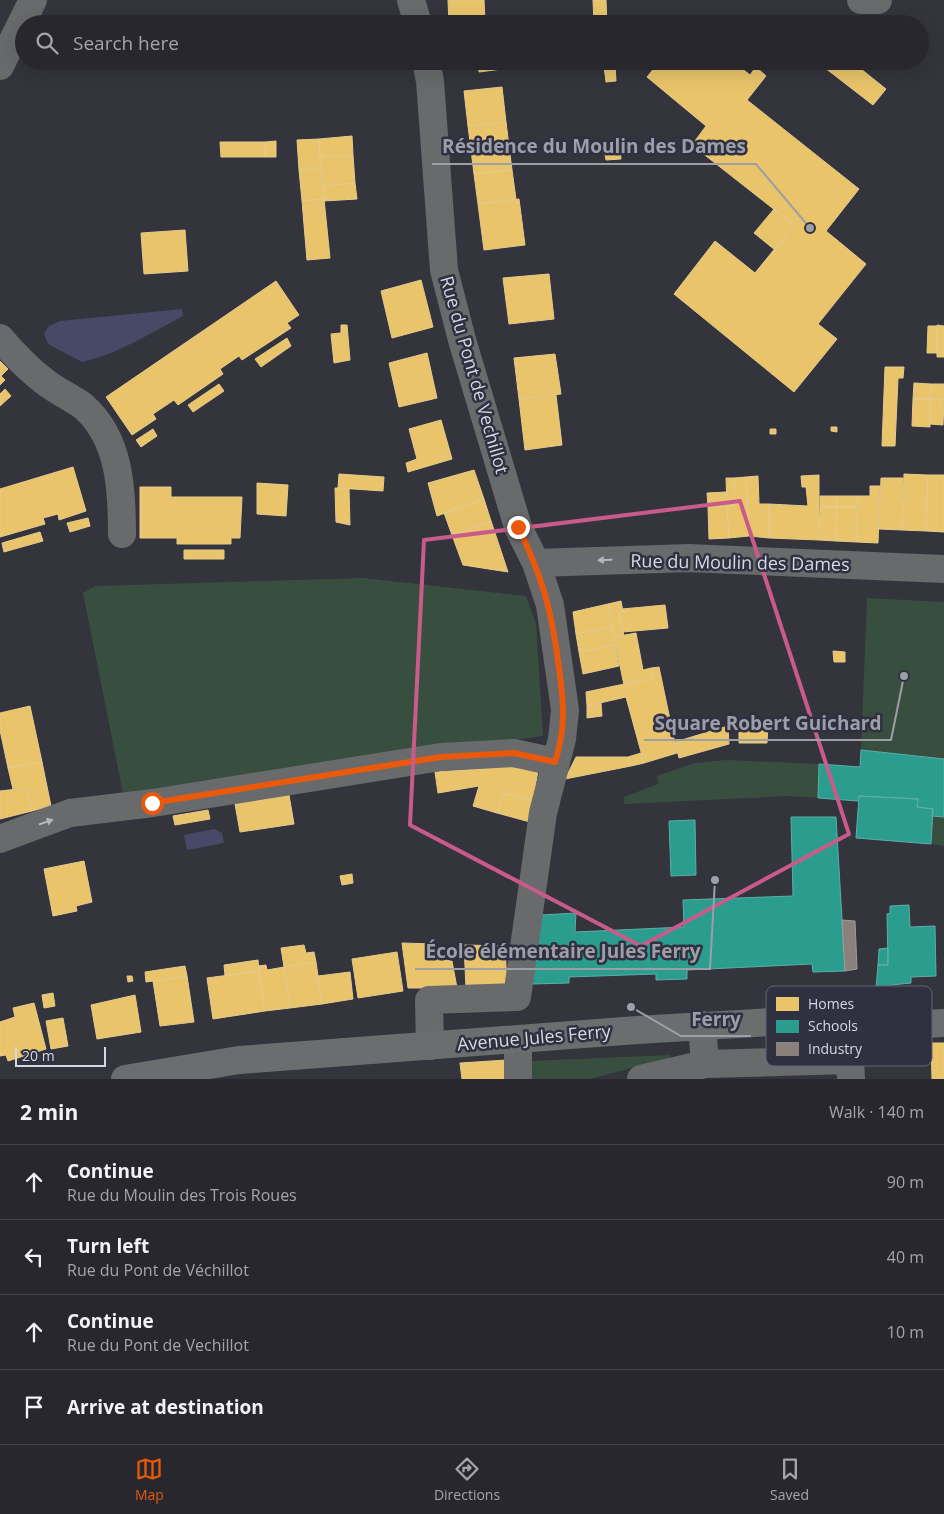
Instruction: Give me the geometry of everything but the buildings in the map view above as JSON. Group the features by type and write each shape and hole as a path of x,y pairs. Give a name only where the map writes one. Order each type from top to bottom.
{"street":[{"path":"26,15 33,0"},
{"path":"411,0 415,15"},
{"path":"861,0 878,0"},
{"path":"0,66 15,36"},
{"name":"Rue du Pont de Vechillot","path":"428,70 444,270 462,340 507,492 518,527 536,563 554,620 565,710 562,739 543,813 518,997 429,1000 430,1046"},
{"path":"0,338 43,381 83,407 100,429 118,462 122,497 122,534"},
{"name":"Rue du Moulin des Dames","path":"536,563 689,558 944,569"},
{"path":"0,839 70,813 152,803 441,757 514,753 555,762"},
{"name":"Avenue Jules Ferry","path":"125,1079 239,1060 702,1025 766,1023"},
{"path":"702,1025 705,1064"},
{"path":"518,1040 518,1079"},
{"path":"641,1079 705,1064 766,1062"},
{"path":"850,1066 851,1079"}],"highlighted area":[{"path":"740,501 849,834 641,946 410,825 424,540"}],"green space":[{"path":"364,578 526,596 536,624 543,736 123,794 83,593 95,586"},
{"path":"867,598 944,602 944,759 861,750"},
{"path":"726,760 819,764 818,798 788,796 624,804 624,797 658,784 657,776 695,763"},
{"path":"932,816 944,817 944,846 931,844"},
{"path":"670,1055 670,1058 590,1079 529,1079 530,1061"}],"water":[{"path":"182,309 183,316 146,336 109,354 82,362 48,344 44,334 49,326 60,321"},
{"path":"214,829 222,833 224,843 187,850 184,835"}],"place":[{"name":"Résidence du Moulin des Dames","path":"810,228"},
{"name":"Square Robert Guichard","path":"904,676"},
{"name":"École élémentaire Jules Ferry","path":"715,880"},
{"name":"Ferry","path":"631,1007"}],"route":[{"path":"152,803 441,757 514,753 555,762 562,739 565,710 554,620 536,563 518,527"}]}
